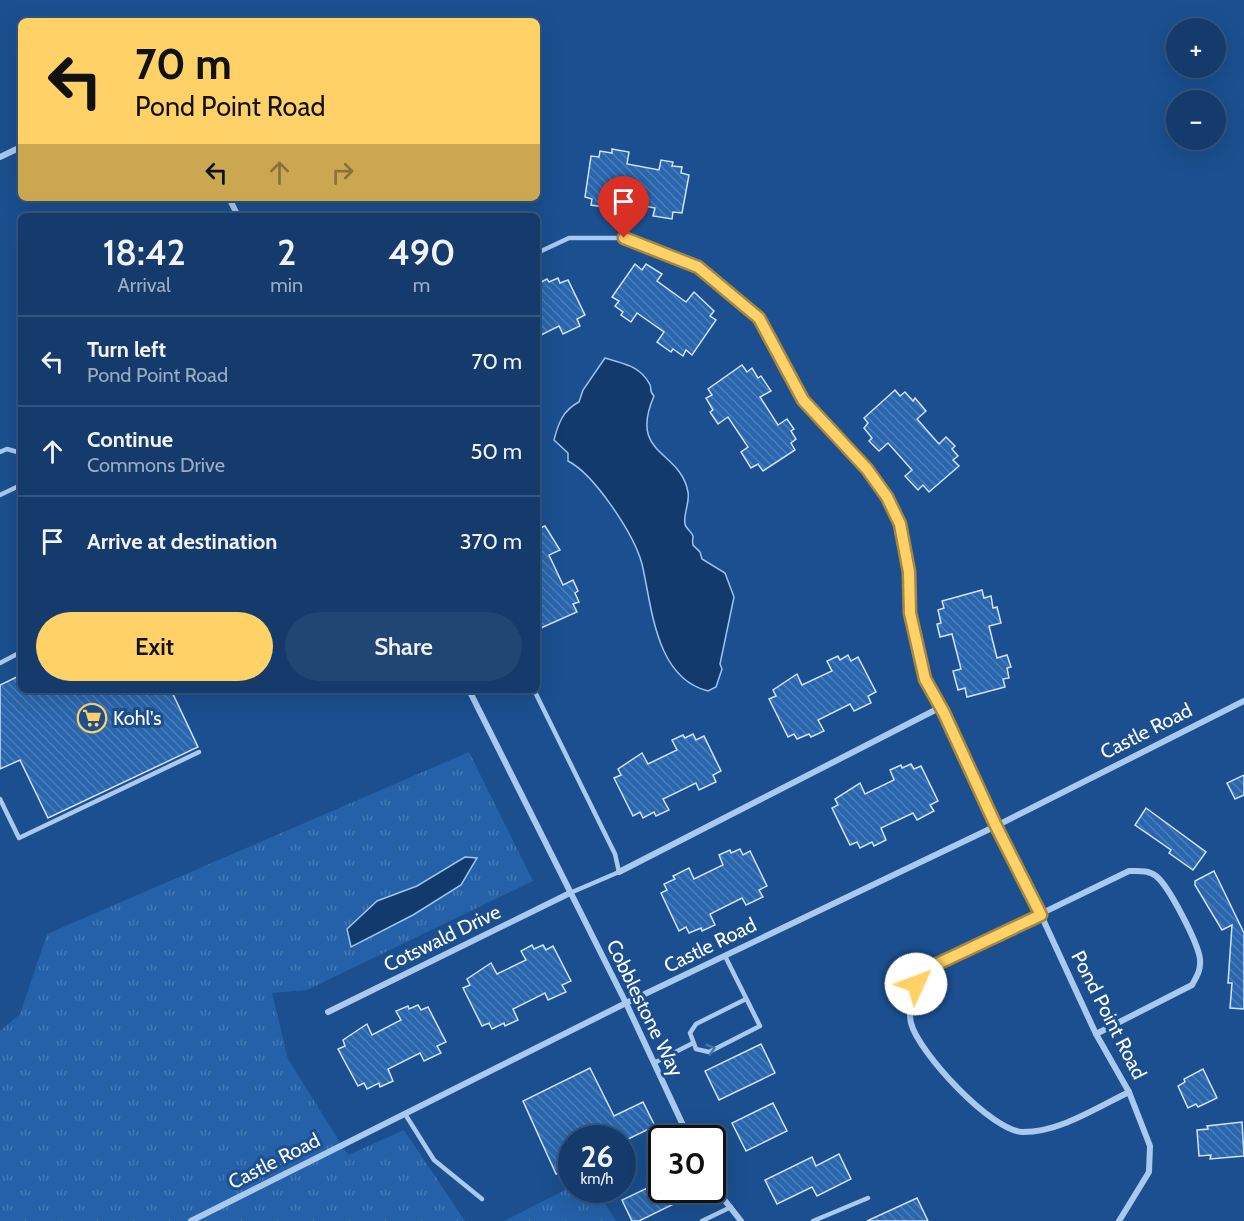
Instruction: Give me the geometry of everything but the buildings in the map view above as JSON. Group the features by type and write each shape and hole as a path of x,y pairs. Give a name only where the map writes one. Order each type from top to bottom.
{"street":[{"path":"0,157 18,148"},
{"name":"Cobblestone Way","path":"470,693 626,1003 683,1125"},
{"name":"Castle Road","path":"191,1221 626,1003 996,826 1244,700"},
{"path":"619,872 941,707"},
{"name":"Pond Point Road","path":"996,826 1041,915 1096,1034 1129,1092 1150,1146 1149,1172 1119,1221"},
{"path":"1096,1034 1192,985 1200,972 1200,958 1196,947 1165,885 1155,875 1144,871 1129,871 933,966 916,984 910,1005 911,1023 921,1046 986,1116 1020,1132 1053,1128 1129,1092"},
{"name":"Cotswald Drive","path":"328,1012 570,893"},
{"path":"726,1201 741,1221"}],"lane":[{"path":"540,252 569,238 624,238 698,267 759,318 803,400 867,469 887,497 900,524 909,572 910,613 925,679 941,707 996,826"},
{"path":"0,452 7,450 18,452"},
{"path":"0,495 18,486"},
{"path":"0,663 18,654"},
{"path":"535,693 615,854 619,872 570,893"},
{"path":"0,800 19,838 199,752"},
{"path":"725,956 760,1026 709,1052 702,1052 693,1043 690,1033 696,1024 746,999"},
{"path":"654,1063 693,1043"},
{"path":"405,1114 434,1160 482,1199"},
{"path":"813,1221 868,1197"},
{"path":"702,1221 731,1207"}],"green space":[{"path":"469,752 533,881 307,990 272,993 288,1059 348,1155 404,1130 465,1221 0,1221 0,1031 20,1014 47,934"},
{"path":"558,1194 558,1203 605,1203 616,1221 504,1221"}],"shaded area":[{"path":"605,358 640,372 650,385 654,396 648,416 647,430 651,441 676,467 683,478 688,492 685,524 693,536 693,545 700,552 702,559 725,573 734,597 720,664 722,669 716,687 708,691 690,684 677,672 666,656 653,619 642,564 631,537 601,491 568,461 568,453 554,440 562,418 573,405 579,402 583,390"},
{"path":"465,857 477,858 461,885 413,915 351,947 347,929 377,901 417,886"}],"place":[{"name":"Kohl's","path":"92,718"}],"route":[{"path":"624,238 698,267 759,318 803,400 867,469 887,497 900,524 909,572 910,613 925,679 944,713 996,826 1041,915 933,966 916,984"}]}
